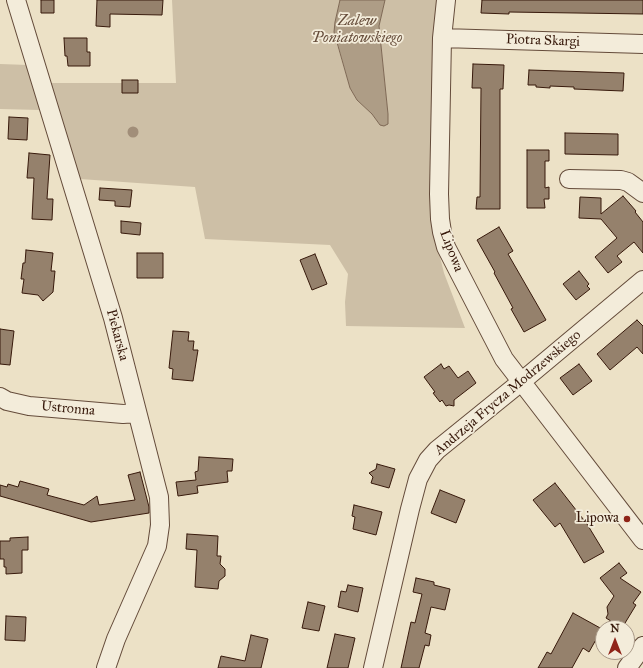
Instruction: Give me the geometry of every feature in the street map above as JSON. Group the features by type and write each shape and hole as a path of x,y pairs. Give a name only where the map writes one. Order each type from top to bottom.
{"street":[{"name":"Piekarska","path":"16,0 113,318 159,496 159,535 152,559 122,625 106,668"},
{"name":"Lipowa","path":"446,0 442,38 439,194 440,219 446,247 504,359 643,540"},
{"name":"Piotra Skargi","path":"442,38 643,44"},
{"path":"569,179 621,180 628,182 643,192"},
{"name":"Andrzeja Frycza Modrzewskiego","path":"373,668 418,479 428,460 437,450 643,280"},
{"name":"Ustronna","path":"0,397 7,401 29,406 123,414 137,413"},
{"path":"627,668 643,646"}],"shaded area":[{"path":"172,0 340,0 335,22 336,41 350,88 357,100 372,114 380,125 388,114 379,26 385,0 439,0 437,245 444,273 465,328 346,326 345,302 348,274 330,245 205,239 195,187 80,179 50,83 176,83"},
{"path":"0,64 28,65 40,110 0,109"}],"water":[{"name":"Zalew Poniatowskiego","path":"340,0 385,0 379,26 388,114 388,124 384,126 380,125 372,114 357,100 350,88 334,32"}],"building":[{"path":"41,0 54,0 54,13 41,13"},
{"path":"97,0 163,0 162,15 110,14 110,27 96,26"},
{"path":"482,0 643,0 643,14 481,13"},
{"path":"64,38 87,38 87,52 90,52 90,66 68,66 67,56 65,56"},
{"path":"473,64 504,65 503,89 500,89 500,209 476,209 477,197 480,197 481,88 472,88"},
{"path":"529,70 624,73 623,91 574,89 574,87 536,87 536,85 528,85"},
{"path":"122,80 138,80 138,93 122,93"},
{"path":"9,117 28,118 27,140 8,139"},
{"path":"565,133 618,134 618,155 565,154"},
{"path":"527,150 549,150 549,161 545,161 545,188 549,187 549,199 544,199 545,208 527,208"},
{"path":"29,153 50,155 47,199 53,199 52,220 32,219 34,178 27,178"},
{"path":"100,188 132,190 130,207 115,206 115,201 99,200"},
{"path":"623,196 643,222 643,253 634,242 617,256 622,262 608,273 595,257 617,238 601,219 579,218 580,197 601,198 601,214"},
{"path":"121,221 141,223 140,235 121,233"},
{"path":"499,227 513,251 508,254 546,320 524,332 511,309 513,308 494,273 495,272 477,240"},
{"path":"26,250 53,253 51,271 55,271 53,292 43,301 38,295 22,293 24,279 21,279 23,263 25,263"},
{"path":"137,253 163,253 163,278 137,278"},
{"path":"315,254 327,284 312,290 300,260"},
{"path":"579,271 589,284 587,286 590,289 576,300 563,284"},
{"path":"637,320 643,326 643,354 637,347 610,370 597,354"},
{"path":"0,329 14,331 10,365 0,364"},
{"path":"173,331 189,332 188,341 194,341 193,350 198,350 193,381 172,379 173,369 169,368"},
{"path":"441,364 444,369 449,366 458,378 468,371 476,383 454,400 454,406 446,406 442,400 440,402 424,377"},
{"path":"579,364 592,381 573,395 560,378"},
{"path":"199,457 233,459 232,471 227,471 228,482 197,486 198,493 178,496 176,482 196,480 195,472 198,471"},
{"path":"377,464 395,469 389,488 371,483 373,477 369,473 376,469"},
{"path":"140,472 149,507 149,513 91,522 0,496 0,485 7,487 8,484 18,487 20,481 49,489 47,495 84,505 97,496 99,505 135,500 128,475"},
{"path":"555,483 587,524 604,552 584,563 560,523 555,527 533,500"},
{"path":"440,490 465,500 456,523 431,513"},
{"path":"354,505 382,512 376,535 353,529 355,517 352,516"},
{"path":"187,534 218,536 217,556 221,556 220,564 225,569 225,576 219,581 218,589 195,587 197,550 186,549"},
{"path":"28,537 28,550 22,550 22,573 6,574 4,559 0,559 0,541 10,541 10,538"},
{"path":"619,563 627,573 620,578 641,592 633,603 636,605 627,620 609,620 606,618 608,614 607,607 614,596 600,578"},
{"path":"416,578 434,582 434,585 450,589 445,610 431,607 425,633 431,635 429,646 425,645 419,668 401,668 411,622 415,623 422,594 413,592"},
{"path":"348,585 363,588 358,612 338,607 341,591 346,592"},
{"path":"308,602 325,606 319,631 302,628"},
{"path":"573,613 595,625 595,641 589,652 583,648 572,668 538,668 547,652 551,654"},
{"path":"6,616 26,617 25,641 5,640"},
{"path":"335,634 355,638 348,668 327,668"},
{"path":"251,635 268,639 261,668 218,668 221,656 245,661"}],"place":[{"name":"Lipowa","path":"627,519"}]}
